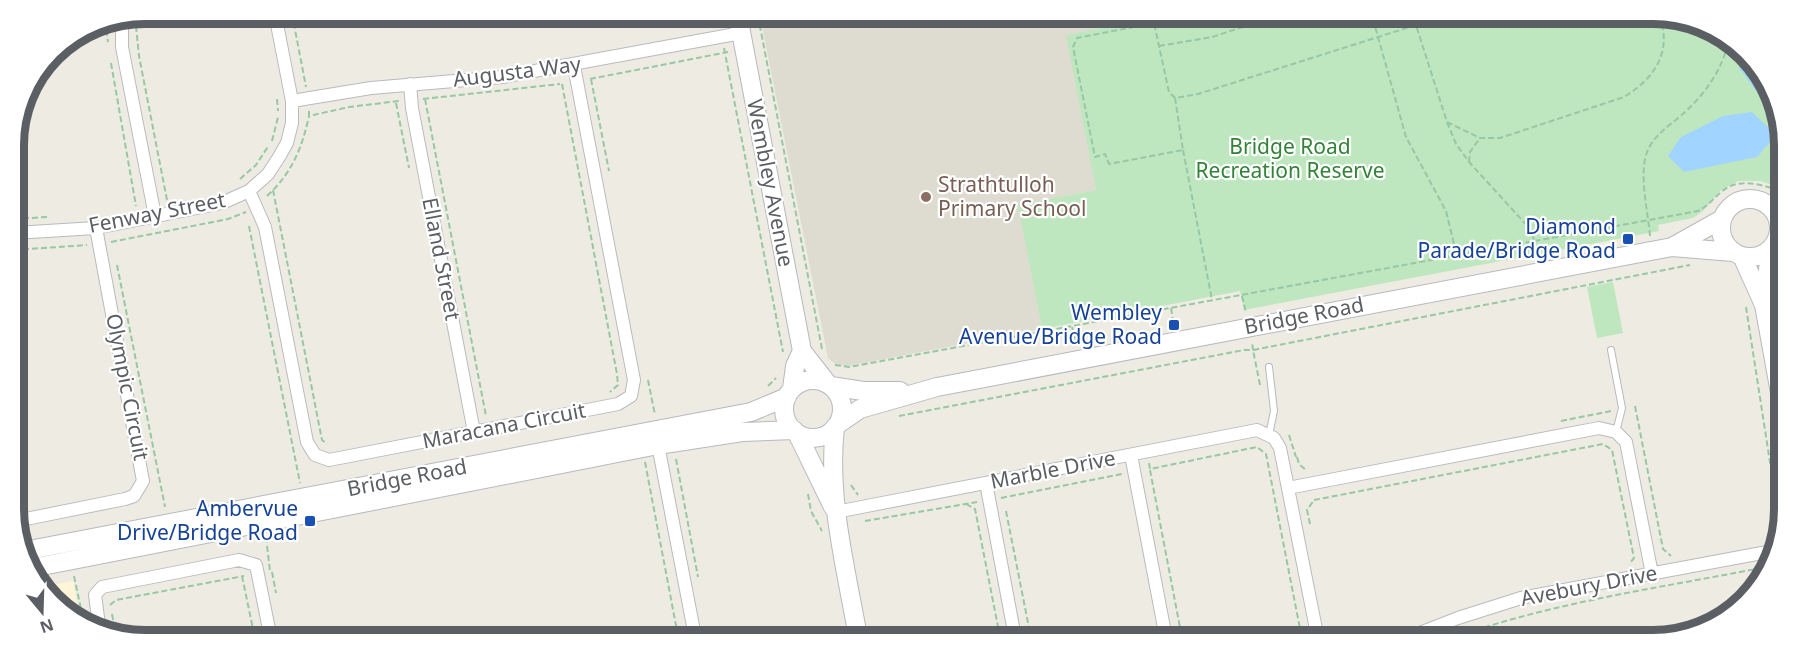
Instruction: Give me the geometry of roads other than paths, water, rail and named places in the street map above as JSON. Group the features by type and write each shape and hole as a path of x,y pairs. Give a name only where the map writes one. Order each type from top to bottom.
{"street":[{"name":"Fenway Street","path":"24,232 96,228 222,203 249,191 268,174 287,143 292,123 292,101 277,24"},
{"name":"Augusta Way","path":"292,101 371,88 502,77 574,66 722,37 740,25"},
{"name":"Wembley Avenue","path":"740,25 802,351 829,385"},
{"path":"122,26 122,47 155,216"},
{"name":"Maracana Circuit","path":"249,191 265,227 307,442 315,455 329,460 618,404 627,400 634,390 574,66"},
{"name":"Elland Street","path":"410,84 412,108 474,432"},
{"path":"1774,205 1759,200 1740,200 1726,211 1722,219 1722,237 1738,254 1764,305 1774,360"},
{"name":"Bridge Road","path":"829,385 886,392 937,387 1672,246 1722,219"},
{"name":"Olympic Circuit","path":"24,518 125,499 134,496 143,481 96,228"},
{"path":"1738,254 1752,257 1774,241"},
{"name":"Bridge Road","path":"1672,246 1738,254"},
{"path":"1764,305 1774,254"},
{"name":"Wembley Avenue","path":"790,393 795,366 802,351"},
{"path":"836,512 796,432 786,418 790,393 808,380 829,385 840,399 841,416 836,426 832,451 836,512 857,630"},
{"name":"Bridge Road","path":"836,426 861,410 937,387"},
{"name":"Bridge Road","path":"31,550 751,412 790,393"},
{"path":"796,432 813,438 821,436 836,426"},
{"path":"1288,489 1599,428 1616,432 1624,439 1630,455 1652,574"},
{"name":"Marble Drive","path":"836,512 1257,430 1269,435"},
{"name":"Bridge Road","path":"39,567 658,445 742,432 796,432"},
{"path":"1269,435 1280,448 1316,630"},
{"path":"658,445 694,630"},
{"path":"1131,455 1164,630"},
{"path":"986,483 1013,630"},
{"name":"Avebury Drive","path":"1428,630 1521,598 1766,552"},
{"path":"98,621 96,595 107,585 246,560 256,565 269,630"}],"lane":[{"path":"1611,350 1622,408 1616,432"},
{"path":"1269,367 1274,411 1269,435"}],"water":[{"path":"1740,61 1749,71 1764,97 1760,96 1739,68"},
{"path":"1752,112 1773,132 1774,138 1757,157 1684,172 1668,156 1681,137 1723,116"}],"place":[{"name":"Strathtulloh Primary School","path":"926,197"},
{"name":"Diamond Parade/Bridge Road","path":"1628,239"},
{"name":"Wembley Avenue/Bridge Road","path":"1174,325"},
{"name":"Ambervue Drive/Bridge Road","path":"310,521"}],"park label":[{"name":"Bridge Road Recreation Reserve","path":"1290,159"}]}
